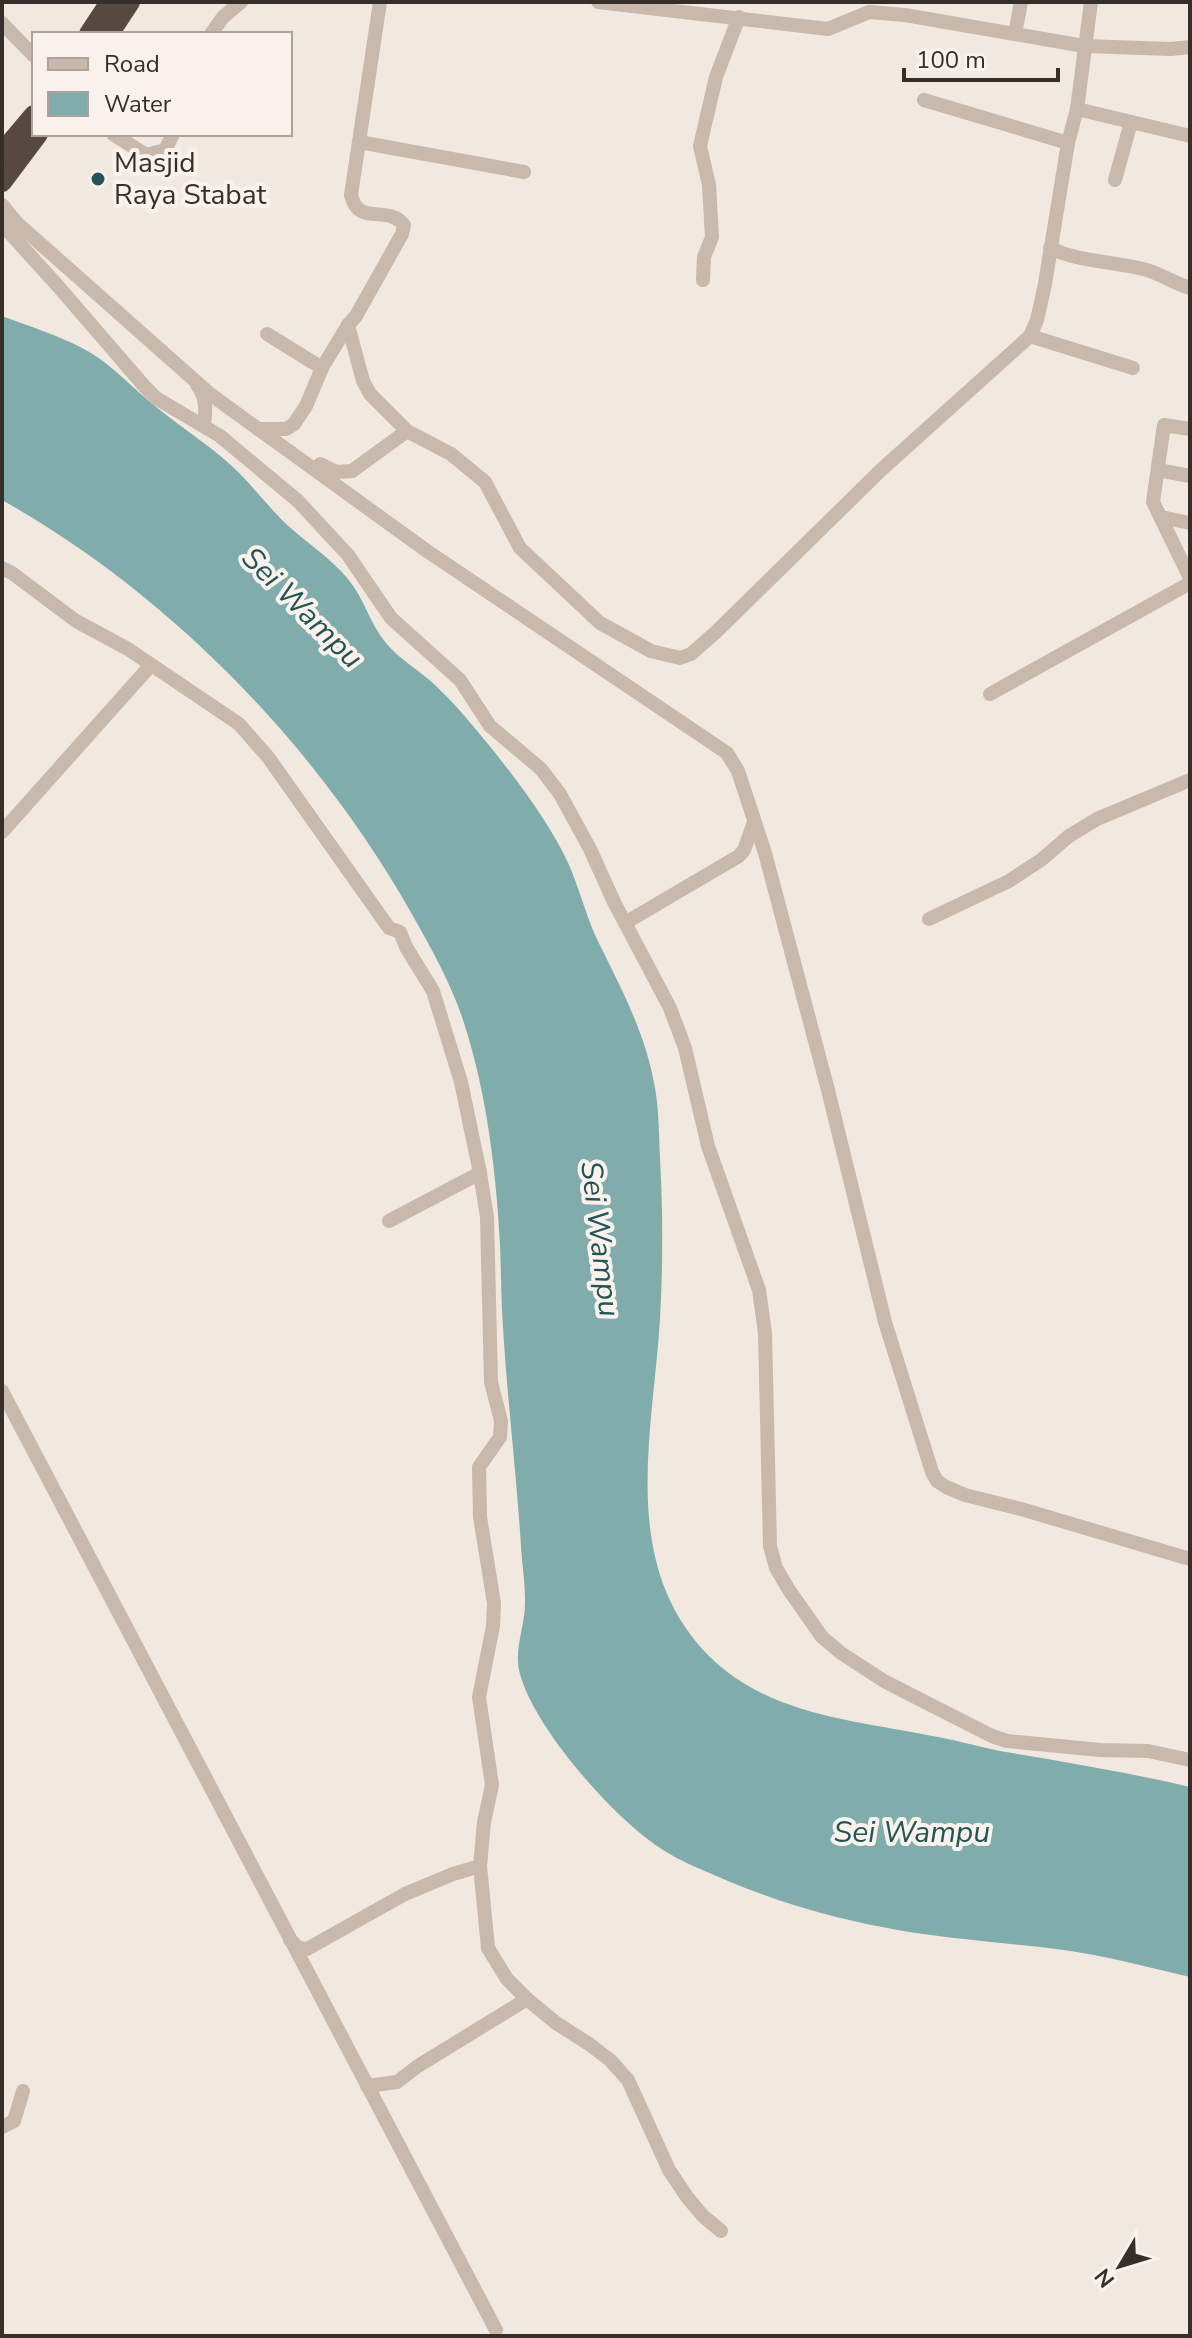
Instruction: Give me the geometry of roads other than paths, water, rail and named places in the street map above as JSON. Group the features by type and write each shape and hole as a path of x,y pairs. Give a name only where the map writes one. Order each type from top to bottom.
{"highway":[{"path":"90,32 110,2"},
{"path":"110,32 130,2"},
{"path":"2,153 32,117"},
{"path":"2,182 36,136"}],"street":[{"path":"212,32 223,17 241,2"},
{"path":"258,429 286,429 294,424 306,406 322,368 356,316 404,225 387,215 363,213 354,207 351,195 380,2"},
{"path":"598,2 828,29 869,12 916,10 1015,34 1084,46 1190,47"},
{"path":"1015,34 1021,2"},
{"path":"348,325 366,388 407,431 451,454 485,482 520,548 600,623 651,651 680,658 688,656 881,470 1030,336 1037,320 1068,143 1077,109 1091,2"},
{"path":"703,280 704,257 712,237 709,185 700,146 716,77 739,17"},
{"path":"2,23 32,54"},
{"path":"924,100 1068,143"},
{"path":"1077,109 1190,136"},
{"path":"1115,180 1131,122"},
{"path":"116,136 146,155 165,150 172,136"},
{"path":"359,142 524,172"},
{"path":"3,206 17,223 192,379 258,429 463,576 727,753 738,771 754,821 828,1090 885,1322 937,1481 965,1495 1190,1559"},
{"path":"3,206 3,223 8,231 145,387 247,457 298,501 348,555 391,618 460,680 490,726 541,769 560,794 675,1021 685,1048 708,1146 759,1290 765,1333 770,1546 776,1568 811,1624 830,1645 884,1681 992,1736 1020,1743 1148,1751 1190,1760"},
{"path":"1050,248 1091,260 1158,273 1172,283 1190,288"},
{"path":"267,334 322,368"},
{"path":"1030,336 1133,368"},
{"path":"192,379 202,392 206,407 204,425"},
{"path":"990,694 1190,580 1153,502 1164,425 1190,429"},
{"path":"297,455 337,472 352,471 407,431"},
{"path":"1158,470 1190,476"},
{"path":"1161,517 1190,523"},
{"path":"5,575 76,621 128,649 239,724 268,757 389,928 400,932 433,991 461,1082 487,1217 491,1382 501,1421 500,1437 479,1467 480,1517 494,1603 493,1626 479,1697 492,1785 484,1822 480,1866 488,1948 507,1979 527,1999 600,2052 628,2080 669,2170 703,2216 721,2231"},
{"path":"2,832 151,665"},
{"path":"929,919 1009,881 1097,819 1190,780"},
{"path":"625,923 739,856 754,821"},
{"path":"389,1221 480,1173"},
{"path":"2,1391 496,2330"},
{"path":"289,1940 299,1948 307,1949 405,1894 480,1866"},
{"path":"378,2109 397,2082 418,2066 527,1999"},
{"path":"367,2086 397,2082"},
{"path":"2,2127 14,2121 23,2091"}],"water":[{"name":"Sei Wampu","path":"2,316 91,353 233,467 284,522 348,579 386,643 435,685 468,720 528,796 561,848 595,935 640,1032 656,1094 662,1259 648,1452 648,1496 652,1539 662,1581 680,1620 709,1656 732,1675 783,1703 840,1719 1190,1787 1190,1977 1080,1952 882,1927 823,1914 766,1896 693,1866 660,1848 599,1794 558,1745 528,1696 518,1665 525,1593 504,1340 496,1189 484,1105 459,1009 448,981 413,916 375,854 286,735 235,680 124,581 64,538 2,500"}],"place":[{"name":"Masjid Raya Stabat","path":"98,179"}]}
